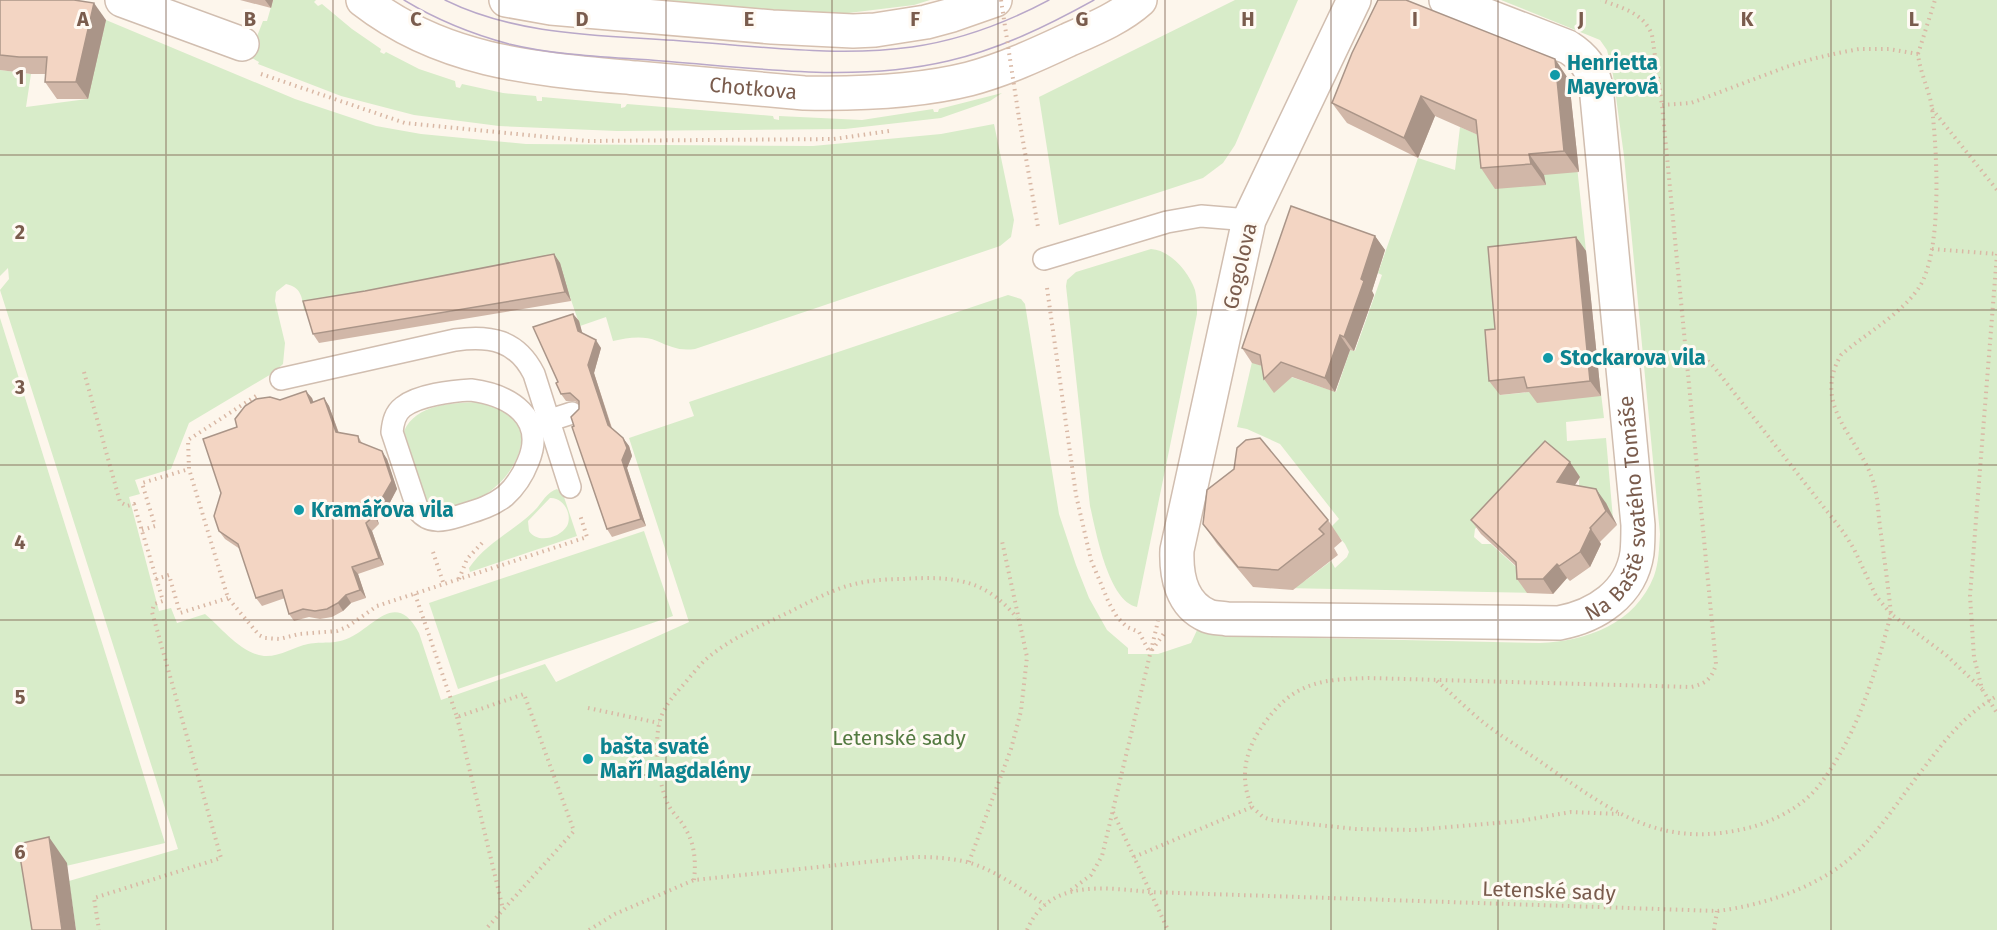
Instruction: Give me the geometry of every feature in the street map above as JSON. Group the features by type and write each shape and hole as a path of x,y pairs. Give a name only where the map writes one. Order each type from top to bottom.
{"street":[{"path":"122,0 246,57"},
{"name":"Chotkova","path":"363,0 379,12 432,42 464,53 518,66 804,93 849,93 923,87 968,79 1033,56 1090,30 1140,3"},
{"path":"506,0 567,9 772,27 853,31 926,22 995,0"},
{"name":"Gogolova","path":"1177,550 1249,220 1354,0"},
{"name":"Na Baště svatého Tomáše","path":"1177,550 1176,573 1188,600 1207,615 1227,619 1559,623 1578,620 1596,612 1619,594 1629,576 1637,555 1638,525 1596,86 1591,68 1582,56 1568,47 1446,0"}],"lane":[{"path":"1044,259 1167,222 1202,216 1249,220"},
{"path":"281,379 455,340 473,338 504,343 517,350 527,360 534,374 541,423 570,487"},
{"path":"541,423 530,458 520,478 504,496 480,510 448,520 431,520 424,517 418,510 392,432 393,420 404,406 447,392 481,392 501,398 541,423 572,413"}],"path":[{"path":"1001,0 1018,118 1037,218"},
{"path":"1601,0 1640,17 1648,24 1652,35 1662,105 1716,664 1713,674 1708,680 1691,687 1368,678 1328,680 1298,691 1285,699 1264,724 1249,749 1244,774 1252,807 1263,817 1271,820 1356,829 1426,829 1520,821 1570,812 1620,814"},
{"path":"1437,680 1484,722 1581,790 1630,820 1674,832 1717,834 1757,825 1779,817 1816,790 1853,729 1876,672 1891,614 1873,481 1836,414 1832,381 1834,367 1841,355 1905,304 1919,289 1927,273 1932,249 1936,187 1932,108 1918,54 1935,0"},
{"path":"1662,105 1691,103 1804,61 1838,53 1859,49 1888,49 1918,54"},
{"path":"246,57 270,78 405,123 588,141 834,139 899,130"},
{"path":"1932,108 1997,190"},
{"path":"1932,249 1997,254 1970,596 1974,657 1982,689 1997,713"},
{"path":"1044,259 1076,495 1091,560 1109,603 1127,627 1139,632 1150,653"},
{"path":"1685,354 1706,359 1714,367 1844,533 1876,596 1891,614 1946,655 1982,689"},
{"path":"84,372 120,502 127,506 134,504 163,601 154,604 152,612 220,858 94,898 99,930"},
{"path":"281,379 188,440 189,469 228,597 259,635 271,639 337,631 347,627 377,606 587,537 570,487"},
{"path":"142,530 155,526 142,483 189,469"},
{"path":"969,862 1011,749 1020,711 1027,657 1002,541"},
{"path":"436,563 444,585"},
{"path":"156,579 168,575 180,613 228,597"},
{"path":"694,880 696,864 693,847 686,829 669,806 663,789 659,770 657,734 659,723 670,701 704,661 748,632 838,589 877,580 936,577 975,584 1006,604 1017,618"},
{"path":"415,594 457,717 503,910"},
{"path":"1068,892 1099,866 1150,653 1169,626"},
{"path":"457,717 524,694 574,831 485,930"},
{"name":"Letenské sady","path":"1027,930 1036,914 1045,905 1068,892 1095,888 1150,892 1717,911 1740,908 1807,885 1861,849 1949,735 1968,715 1997,696"},
{"path":"588,708 659,723"},
{"path":"1134,857 1252,807"},
{"path":"1113,812 1168,930"},
{"path":"589,930 615,914 694,880 915,857 969,862 1018,886 1045,905"},
{"path":"1714,930 1717,911"}],"green space":[{"path":"273,0 316,0 314,2 318,6 322,4 381,49 380,52 384,54 386,52 419,69 455,81 456,87 460,88 462,84 503,93 536,96 537,101 542,101 542,97 621,104 621,108 627,104 773,116 774,119 779,120 779,116 862,120 933,109 934,112 938,112 939,109 1002,93 990,101 941,118 845,129 617,131 499,126 414,115 341,96 258,64 259,62 252,58 252,49 263,21 267,21"},
{"path":"573,0 930,0 914,5 840,14"},
{"path":"1235,0 1298,0 1235,145 1223,163 1203,178 1059,225 1039,97"},
{"path":"1501,0 1997,0 1997,930 76,930 69,881 178,849 0,290 9,279 8,268 0,276 0,70 31,74 26,107 87,99 106,20 295,99 376,126 421,134 526,144 813,146 941,134 994,124 1014,220 1011,237 1000,246 695,349 675,348 646,338 613,341 606,317 580,326 570,297 367,300 304,310 298,290 291,285 286,284 276,292 275,301 285,343 283,364 273,373 189,423 171,469 135,480 140,494 129,497 159,611 171,608 177,623 205,614 239,645 264,656 276,655 308,644 343,640 385,615 393,612 402,614 410,620 419,633 441,700 545,664 556,682 689,622 629,438 694,416 689,402 1008,295 1021,299 1025,304 1059,514 1076,565 1089,598 1107,630 1128,648 1128,654 1158,654 1191,643 1199,626 1220,636 1540,643 1558,642 1592,634 1622,618 1646,593 1654,576 1660,534 1624,156 1613,75 1607,50 1600,40"},
{"path":"1460,127 1490,140 1545,185 1543,173 1577,166 1586,251 1498,261 1500,395 1600,385 1604,418 1566,422 1567,441 1606,438 1613,519 1606,504 1579,488 1579,478 1496,507 1475,529 1474,537 1482,544 1491,544 1527,577 1533,593 1283,588 1306,580 1331,561 1335,568 1349,552 1331,527 1339,519 1280,444 1247,429 1237,427 1252,362 1270,369 1283,384 1291,377 1336,392 1350,350 1355,351 1382,275 1378,273 1418,158 1455,170"},
{"path":"1151,249 1165,253 1172,258 1188,276 1195,290 1197,314 1137,607 1127,602 1111,579 1090,506 1066,286 1067,280 1076,272"},
{"path":"0,318 165,843 40,872 49,930 0,930"},
{"path":"477,402 506,412 519,428 520,448 511,469 495,487 474,501 450,508 427,503 404,431 417,415 426,410 446,404"},
{"path":"557,489 563,494 577,536 470,572 469,568 483,552 525,519","holes":["550,498 555,498 566,507 569,516 567,526 559,534 548,538 533,535 529,531 528,521"]},
{"path":"644,531 673,616 458,689 429,603"}],"building":[{"path":"0,0 74,0 94,3 76,82 45,82 47,57 0,55"},
{"path":"1378,0 1406,0 1555,59 1564,151 1529,154 1531,164 1481,168 1476,120 1421,96 1404,138 1332,103 1352,53"},
{"path":"1291,206 1375,236 1361,279 1364,281 1344,337 1340,335 1325,378 1281,362 1264,379 1260,355 1242,348"},
{"path":"1576,237 1590,381 1527,388 1524,377 1489,381 1485,330 1495,329 1488,247"},
{"path":"554,254 565,292 313,334 303,301 365,291"},
{"path":"573,314 578,331 596,340 588,365 608,425 623,438 627,448 622,460 641,519 607,529 572,427 574,426 571,417 579,409 579,401 570,393 561,394 556,383 558,382 533,327"},
{"name":"Kramářova vila","path":"306,391 311,403 324,398 336,432 358,436 359,442 382,451 392,481 381,500 370,505 374,516 366,523 379,558 352,567 360,590 346,595 327,609 315,611 303,609 289,614 282,590 256,598 238,544 219,531 214,516 221,493 203,439 237,427 235,419 245,406 256,399 270,397 280,400"},
{"path":"1260,438 1328,520 1319,529 1324,534 1278,570 1238,567 1203,524 1207,490 1234,469 1237,448 1246,440"},
{"path":"1545,441 1570,462 1557,482 1596,489 1606,511 1590,528 1580,552 1559,566 1557,564 1543,579 1517,579 1516,562 1471,520"},
{"path":"49,837 62,930 32,930 18,844"}],"tram line":[{"path":"404,0 468,31 528,48 585,56 841,73 913,68 967,56 1023,36 1094,0"},
{"path":"445,0 505,22 567,33 831,51 885,50 948,40 1000,23 1049,0"}],"place":[{"name":"Henrietta Mayerová","path":"1555,75"},
{"name":"Stockarova vila","path":"1548,358"},
{"name":"Kramářova vila","path":"299,510"},
{"name":"bašta svaté Maří Magdalény","path":"588,759"}]}
